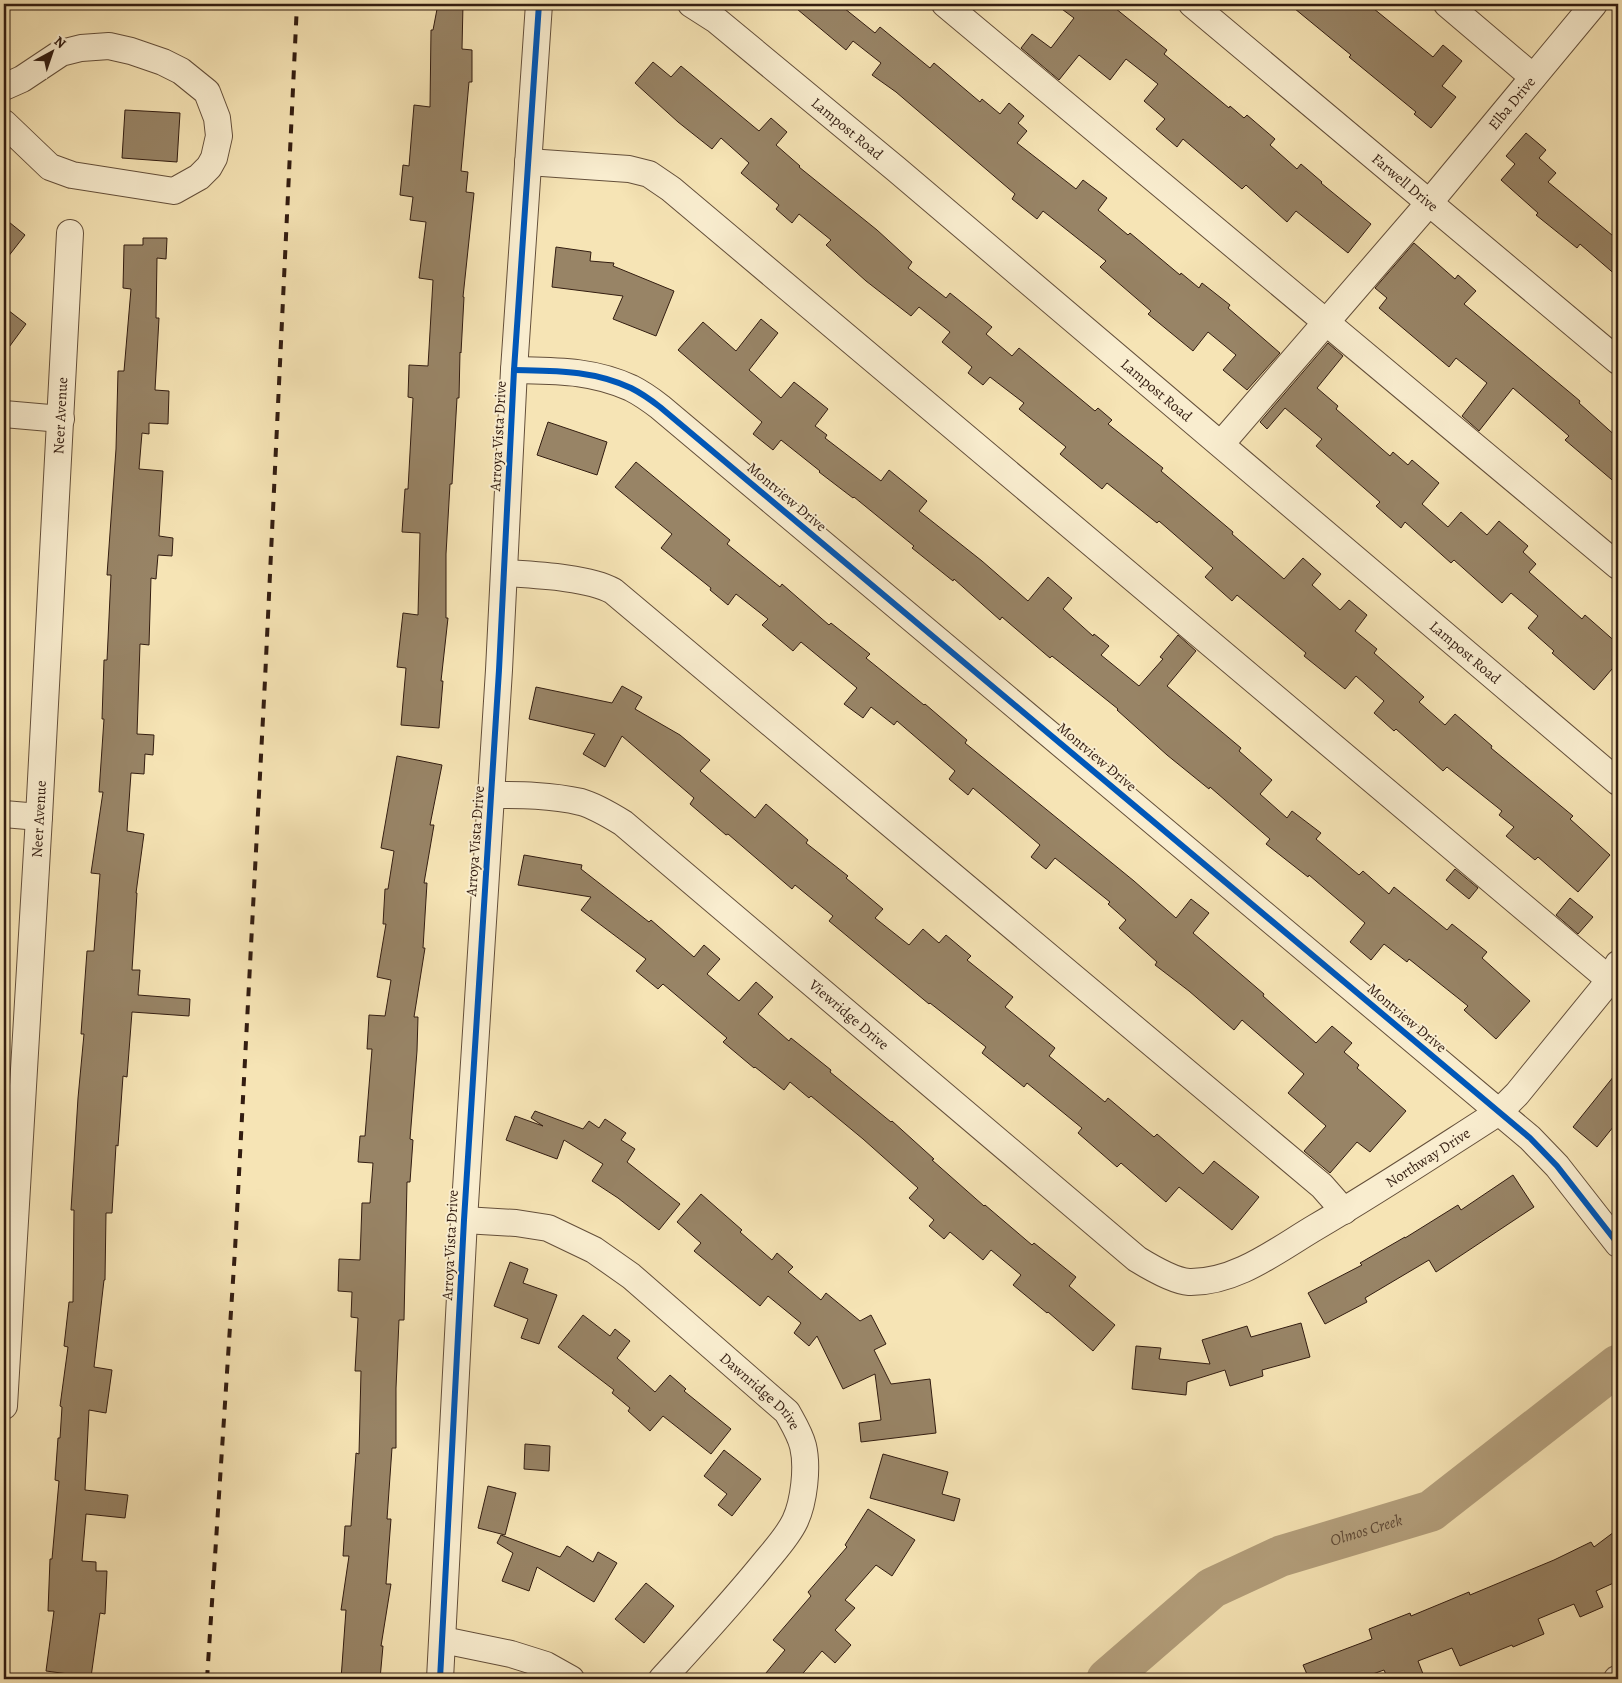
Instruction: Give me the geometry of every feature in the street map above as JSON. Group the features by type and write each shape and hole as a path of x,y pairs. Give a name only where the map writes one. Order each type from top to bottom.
{"street":[{"name":"Arroya Vista Drive","path":"440,1679 464,1220 491,795 514,370 539,4"},
{"name":"Lampost Road","path":"691,4 716,20 896,169 1618,782"},
{"path":"945,4 1618,566"},
{"name":"Farwell Drive","path":"1192,4 1618,361"},
{"path":"1447,4 1533,77"},
{"name":"Elba Drive","path":"1221,444 1429,203 1594,4"},
{"path":"4,87 22,79 61,53 80,48 109,46 131,51 163,62 181,72 207,92 217,118 219,136 214,158 209,167 194,181 174,191 72,175 50,167 4,123"},
{"path":"528,162 629,169 649,174 671,189 1614,972"},
{"name":"Neer Avenue","path":"4,1406 9,1217 39,817 70,233"},
{"name":"Montview Drive","path":"514,370 569,371 602,376 633,388 660,407 1530,1138 1557,1166 1618,1244"},
{"path":"4,414 60,419"},
{"path":"504,573 545,576 585,582 613,591 1322,1186 1344,1211"},
{"name":"Viewridge Drive","path":"491,795 536,796 582,803 610,815 623,824 1137,1259 1160,1272 1187,1282"},
{"path":"4,814 39,817"},
{"name":"Northway Drive","path":"1187,1282 1217,1279 1246,1269 1344,1211 1499,1112 1517,1094 1614,972"},
{"name":"Dawnridge Drive","path":"464,1220 516,1223 548,1228 600,1254 631,1276 787,1412 796,1428 804,1447 805,1475 802,1498 795,1521 782,1541 731,1604 662,1679"},
{"path":"443,1640 511,1654 546,1665 571,1679"}],"building":[{"path":"438,4 463,4 462,49 472,50 472,82 469,82 461,171 468,172 466,192 474,193 463,297 459,398 457,398 452,484 450,484 446,554 446,618 448,618 441,681 443,681 439,728 401,725 406,668 397,667 403,613 418,615 420,533 402,532 405,489 408,489 413,398 408,397 409,365 428,366 433,280 419,278 426,222 410,220 413,197 400,195 403,165 409,166 414,105 430,107 431,30 433,30"},
{"path":"791,4 839,4 875,33 880,27 930,68 934,63 980,102 982,99 1000,114 1009,103 1024,116 1018,123 1027,131 1017,143 1076,189 1083,180 1107,198 1098,210 1128,235 1130,233 1180,275 1181,273 1199,288 1202,283 1230,305 1228,308 1280,353 1247,390 1223,370 1236,355 1208,332 1193,351 1148,314 1151,311 1100,267 1106,261 1043,211 1037,219 1012,199 1015,194 896,92 872,75 881,63 853,41 846,50"},
{"path":"1055,4 1110,4 1167,50 1164,54 1229,108 1230,106 1244,118 1247,115 1275,139 1270,145 1297,169 1301,164 1371,224 1348,253 1296,211 1287,222 1246,185 1242,189 1183,139 1177,147 1156,129 1165,119 1144,101 1158,84 1126,59 1110,80 1079,55 1059,80 1021,48 1032,34 1051,48 1074,18"},
{"path":"1289,4 1368,4 1433,57 1443,45 1462,61 1442,86 1456,97 1431,128 1414,114 1416,112 1349,57 1351,55"},
{"path":"653,62 671,77 681,66 759,131 771,118 787,132 776,145 799,167 877,230 912,262 908,268 946,298 950,293 992,327 986,334 1012,356 1019,348 1095,411 1098,408 1112,420 1108,424 1163,468 1161,471 1233,532 1232,534 1284,579 1303,558 1321,574 1312,585 1340,610 1349,600 1367,615 1355,631 1377,649 1374,653 1424,697 1419,702 1445,725 1455,714 1492,746 1491,748 1573,816 1570,819 1610,855 1578,892 1538,857 1535,860 1506,836 1514,827 1499,815 1502,811 1447,767 1443,771 1396,729 1394,731 1374,713 1384,701 1356,676 1345,689 1304,656 1306,653 1237,595 1232,601 1205,577 1213,568 1159,521 1157,523 1107,483 1102,489 1060,454 1066,447 1019,409 1024,403 990,377 983,385 968,373 972,367 942,342 950,332 919,307 911,316 866,281 826,245 831,240 799,214 792,223 776,209 779,205 741,173 749,163 721,138 712,149 678,122 635,83"},
{"path":"125,110 180,113 177,162 122,158"},
{"path":"1526,133 1546,150 1539,158 1556,173 1548,182 1618,240 1618,277 1580,244 1577,248 1536,215 1538,213 1501,180 1515,164 1506,156"},
{"path":"4,218 25,235 4,262"},
{"path":"143,238 167,238 166,259 157,258 156,318 159,318 155,390 169,391 168,424 149,423 149,434 142,433 139,469 163,471 159,536 173,538 172,556 158,555 156,579 151,578 149,645 140,644 137,734 154,735 153,755 145,754 144,774 131,773 127,831 144,834 136,893 132,970 140,970 138,995 190,999 189,1016 132,1012 127,1077 123,1076 118,1146 116,1145 112,1213 106,1213 105,1280 94,1367 112,1370 106,1413 89,1410 85,1490 128,1495 125,1518 86,1514 82,1561 96,1562 96,1571 107,1571 105,1614 100,1613 91,1677 46,1671 54,1611 48,1611 50,1559 52,1559 59,1481 55,1480 58,1438 60,1438 62,1407 60,1406 68,1347 64,1346 69,1302 73,1302 74,1210 71,1210 84,1034 81,1034 87,951 94,951 100,874 91,873 103,792 99,792 104,719 102,719 104,660 107,660 111,575 107,575 116,449 118,371 124,371 131,289 123,288 124,245 143,245"},
{"path":"1414,243 1455,279 1458,275 1476,291 1464,304 1580,401 1579,403 1618,438 1618,485 1565,440 1569,436 1513,388 1479,431 1462,416 1487,383 1456,358 1449,367 1379,308 1387,298 1375,288"},
{"path":"556,247 591,252 590,261 614,263 613,266 674,291 656,336 613,319 623,296 552,287"},
{"path":"4,307 26,324 4,354"},
{"path":"761,319 778,333 749,370 781,398 794,382 828,409 815,426 827,435 825,438 881,481 889,470 927,501 919,511 982,561 1028,601 1048,577 1072,598 1063,609 1093,636 1094,634 1109,646 1101,655 1139,686 1163,659 1160,657 1178,635 1196,651 1167,686 1241,748 1239,751 1272,780 1260,794 1287,818 1292,811 1321,833 1316,839 1359,875 1363,871 1389,894 1394,887 1447,930 1452,924 1487,952 1482,958 1530,1001 1496,1039 1464,1010 1468,1006 1409,959 1407,962 1384,944 1371,960 1350,942 1365,923 1309,875 1308,877 1266,844 1270,839 1210,787 1209,789 1167,755 1118,709 1052,656 1050,658 1002,617 1000,620 954,579 953,581 912,548 914,546 854,497 819,472 781,440 773,450 753,434 762,422 678,350 703,322 736,351"},
{"path":"1328,343 1343,356 1317,388 1338,406 1336,409 1390,456 1393,452 1408,465 1412,460 1439,483 1422,504 1448,527 1461,512 1487,535 1499,521 1528,546 1523,552 1536,564 1529,572 1582,619 1585,615 1618,644 1618,662 1594,690 1552,653 1554,651 1528,628 1538,616 1511,593 1502,603 1454,560 1451,563 1405,522 1401,528 1376,506 1380,502 1316,446 1322,439 1285,408 1267,429 1260,422"},
{"path":"548,422 607,442 597,475 537,455"},
{"path":"636,462 730,540 727,544 780,587 782,584 829,625 831,623 870,654 866,658 925,704 967,740 965,743 1134,881 1176,918 1191,899 1209,913 1193,933 1264,994 1263,996 1316,1043 1332,1026 1352,1043 1344,1052 1359,1065 1357,1068 1406,1111 1370,1152 1357,1142 1330,1173 1304,1151 1326,1126 1288,1093 1304,1074 1242,1020 1234,1030 1189,991 1155,965 1157,962 1119,928 1126,920 1108,904 1110,902 1055,858 1046,869 1031,857 1040,845 973,788 968,795 949,779 955,771 897,721 894,725 871,707 863,718 844,704 857,688 801,642 793,651 762,625 768,619 736,594 728,605 710,590 711,588 661,548 672,534 615,487"},
{"path":"622,686 642,697 635,709 680,735 710,760 700,771 755,818 766,804 808,840 806,843 848,876 846,878 883,909 875,918 909,945 923,929 939,943 946,935 971,956 967,960 1013,997 1005,1007 1055,1048 1049,1056 1105,1102 1108,1098 1154,1137 1157,1134 1203,1174 1214,1161 1259,1197 1232,1230 1179,1187 1166,1202 1121,1163 1117,1167 1078,1133 1082,1128 1027,1083 1024,1087 982,1053 986,1047 929,1004 829,921 833,916 795,885 792,889 690,804 694,798 622,736 605,767 583,754 595,734 529,719 536,687 612,703"},
{"path":"397,756 442,765 430,825 434,825 424,883 427,883 423,948 425,948 414,1017 418,1017 417,1051 410,1139 413,1140 410,1182 407,1182 404,1320 399,1320 396,1448 392,1448 387,1519 391,1519 386,1584 391,1584 381,1646 383,1646 380,1679 341,1679 346,1610 341,1610 349,1556 343,1556 345,1526 351,1526 356,1453 359,1454 361,1371 355,1371 358,1318 351,1317 352,1292 338,1291 339,1259 360,1260 362,1203 370,1203 373,1163 358,1162 360,1136 365,1136 372,1049 367,1049 369,1015 385,1016 391,980 377,977 386,924 383,924 385,889 388,889 394,851 381,848"},
{"path":"524,855 582,865 581,869 649,922 651,920 694,957 704,945 720,959 707,974 739,1001 756,982 773,997 758,1014 789,1041 791,1038 831,1070 830,1072 892,1121 934,1159 932,1160 984,1206 1032,1245 1034,1243 1076,1277 1069,1286 1115,1325 1093,1351 1013,1285 1021,1275 991,1250 983,1260 950,1232 944,1239 929,1226 934,1220 909,1198 918,1188 863,1139 811,1096 809,1098 790,1082 784,1090 754,1068 723,1042 727,1038 663,984 658,989 636,971 646,959 581,910 591,897 518,885"},
{"path":"1455,869 1478,888 1469,899 1446,880"},
{"path":"1570,898 1593,917 1578,934 1556,915"},
{"path":"1618,1071 1618,1121 1597,1147 1573,1127"},
{"path":"535,1111 583,1129 589,1121 599,1128 605,1119 626,1133 621,1140 635,1149 627,1162 680,1204 659,1230 618,1198 592,1181 603,1164 564,1140 557,1159 506,1140 515,1116 543,1126 531,1118"},
{"path":"1513,1175 1534,1207 1436,1272 1429,1260 1365,1298 1367,1302 1325,1324 1308,1293 1362,1265 1360,1263 1458,1205 1461,1210"},
{"path":"701,1194 742,1230 740,1232 772,1260 777,1253 793,1267 788,1272 821,1300 826,1293 860,1321 871,1315 886,1344 874,1350 891,1384 930,1379 936,1433 861,1442 859,1423 881,1420 875,1374 843,1389 817,1336 809,1346 794,1333 801,1323 768,1296 760,1306 694,1251 701,1243 677,1222"},
{"path":"510,1262 528,1269 523,1283 557,1295 539,1344 521,1338 528,1319 494,1306"},
{"path":"583,1315 610,1336 615,1329 630,1341 617,1358 655,1392 670,1375 686,1389 684,1391 731,1429 711,1454 663,1416 650,1431 628,1411 630,1408 612,1393 614,1390 558,1347"},
{"path":"1301,1323 1310,1357 1262,1370 1263,1376 1230,1386 1225,1370 1187,1382 1186,1395 1132,1389 1136,1346 1161,1348 1159,1359 1210,1364 1202,1340 1247,1326 1251,1337"},
{"path":"525,1444 550,1446 549,1471 524,1469"},
{"path":"724,1450 761,1479 732,1516 718,1505 727,1494 704,1476"},
{"path":"883,1454 948,1472 942,1494 960,1499 954,1521 870,1498"},
{"path":"488,1486 516,1493 505,1535 478,1528"},
{"path":"868,1509 915,1540 892,1576 876,1565 845,1600 855,1608 835,1630 851,1645 835,1663 822,1651 798,1679 761,1679 785,1650 773,1640 811,1596 808,1592 847,1547 845,1545"},
{"path":"1618,1529 1618,1581 1596,1591 1603,1607 1580,1617 1574,1604 1538,1619 1544,1634 1460,1666 1452,1648 1418,1661 1425,1679 1388,1679 1384,1670 1359,1679 1309,1679 1303,1665 1372,1639 1369,1629 1410,1613 1411,1616 1469,1592 1470,1595 1554,1560 1591,1542 1594,1547"},
{"path":"501,1535 560,1557 567,1546 593,1562 598,1552 617,1563 594,1602 537,1567 529,1591 502,1581 513,1553 497,1543"},
{"path":"646,1583 674,1606 644,1643 615,1619"}],"waterway":[{"name":"Olmos Creek","path":"1107,1679 1212,1588 1281,1556 1431,1511 1618,1365"}],"railway":[{"path":"207,1679 235,1250 265,680 297,4"}],"cycle path":[{"path":"440,1679 464,1220 499,670 514,370 539,4"},
{"path":"514,370 574,373 602,378 631,388 660,407 1530,1138 1557,1166 1618,1244"}]}
